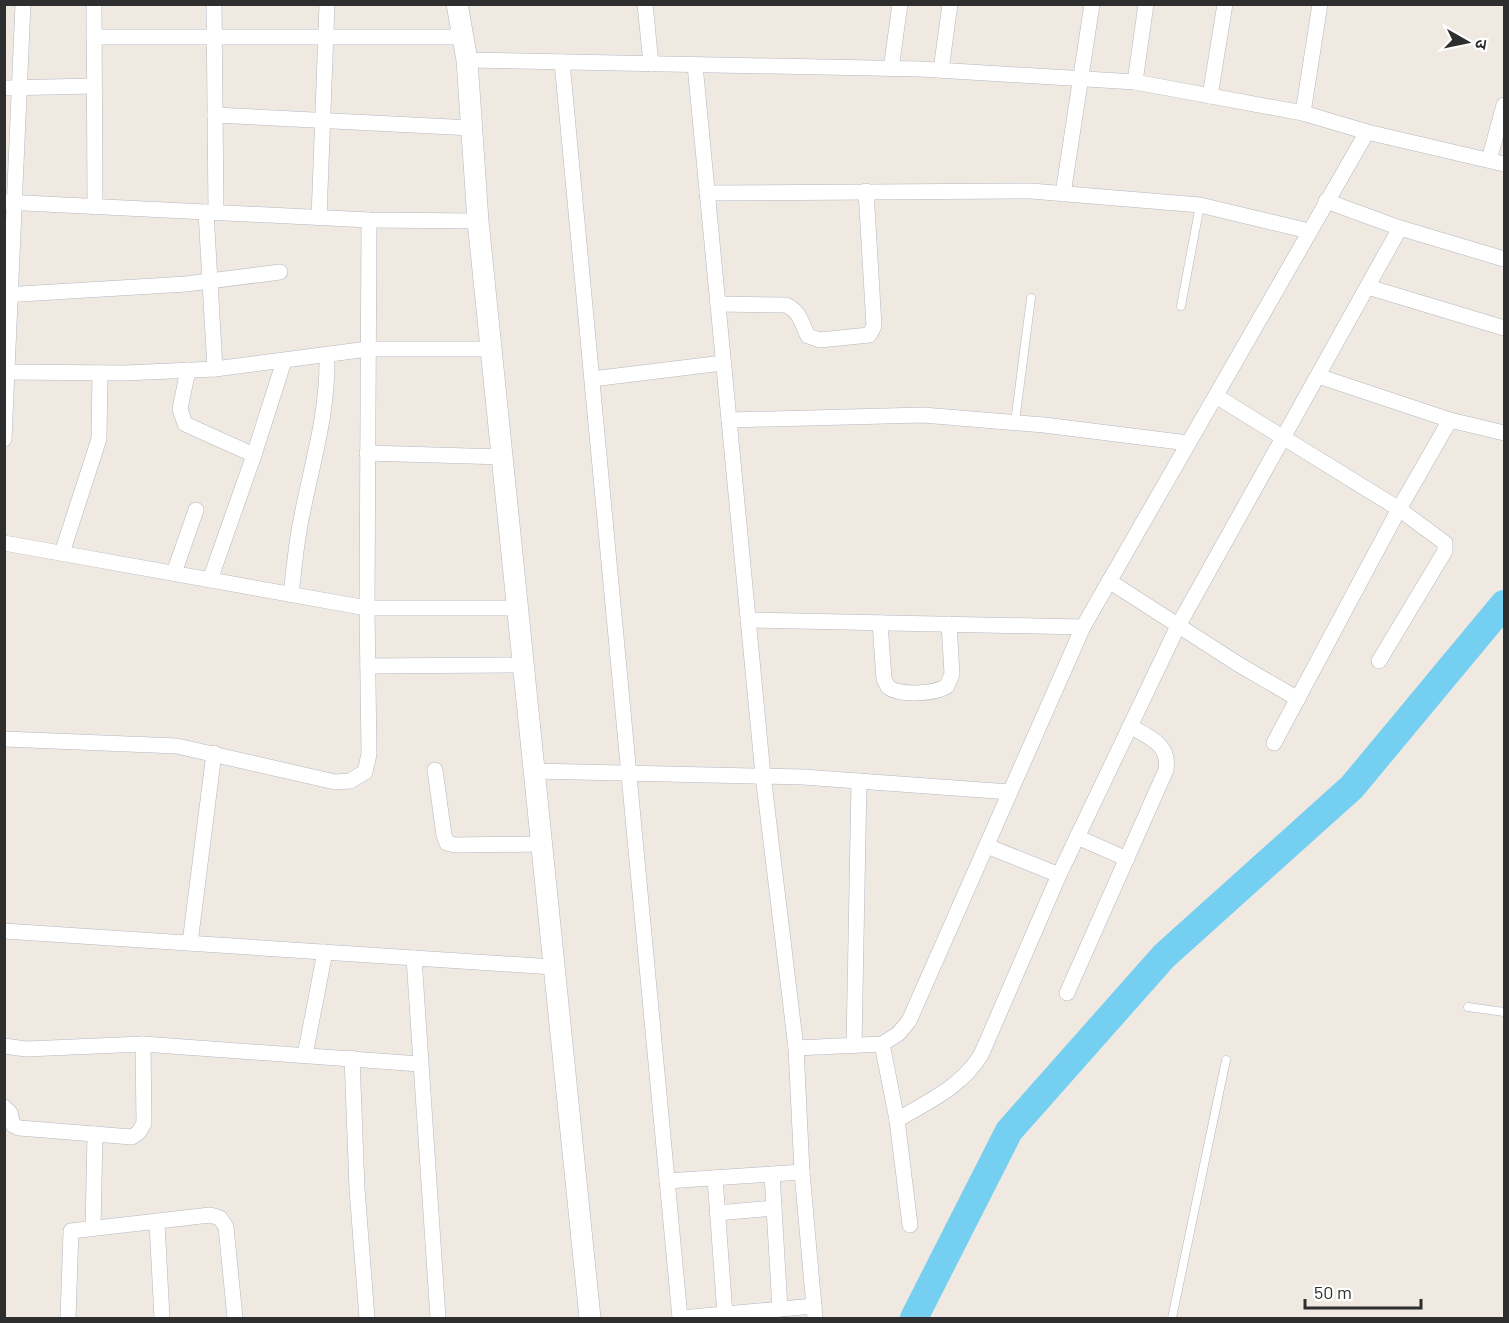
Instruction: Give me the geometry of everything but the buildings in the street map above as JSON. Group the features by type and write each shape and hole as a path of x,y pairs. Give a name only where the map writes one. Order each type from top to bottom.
{"main road":[{"path":"457,4 467,60 478,221 590,1318"}],"street":[{"path":"4,439 12,89 23,4"},
{"path":"94,4 95,207"},
{"path":"214,4 215,115 210,281 215,369"},
{"path":"319,218 327,4"},
{"path":"645,4 651,64"},
{"path":"891,69 900,4"},
{"path":"941,70 950,4"},
{"path":"1063,194 1092,4"},
{"path":"1135,82 1146,4"},
{"path":"1210,96 1225,4"},
{"path":"1303,112 1320,4"},
{"path":"94,37 463,37"},
{"path":"467,60 941,70 1135,82 1303,112 1367,132 1504,164"},
{"path":"562,62 680,1318 780,1309 814,1312 802,1172 796,1048 763,775 695,65"},
{"path":"12,89 93,86"},
{"path":"1489,160 1504,105"},
{"path":"215,115 472,128"},
{"path":"796,1048 882,1044 898,1034 909,1021 1083,627 1367,132"},
{"path":"718,304 786,305 794,309 802,320 808,336 820,340 869,335 874,326 866,191"},
{"path":"707,193 1031,191 1200,206 1309,231"},
{"path":"1326,201 1400,228 1504,259"},
{"path":"9,202 319,218 478,221"},
{"path":"4,739 177,746 214,753 260,767 335,782 358,778 365,772 369,754 367,453 369,220"},
{"path":"897,1120 952,1088 973,1067 981,1055 1059,875 1178,626 1400,228"},
{"path":"8,295 210,281 280,272"},
{"path":"1368,287 1504,328"},
{"path":"6,372 100,373 215,369 368,349 491,349"},
{"path":"291,594 300,523 325,411 327,355"},
{"path":"210,580 284,361"},
{"path":"592,379 723,363"},
{"path":"188,370 180,409 181,419 197,431 254,455"},
{"path":"62,553 99,439 100,373"},
{"path":"1318,376 1450,420 1504,433"},
{"path":"1216,396 1399,508 1445,543 1445,551 1379,661"},
{"path":"729,420 923,415 1015,422 1188,443"},
{"path":"1274,743 1399,508 1450,420"},
{"path":"367,453 502,457"},
{"path":"174,573 196,510"},
{"path":"4,543 367,608 518,608"},
{"path":"1109,580 1178,626 1298,699"},
{"path":"748,620 1083,627"},
{"path":"880,623 885,683 897,691 936,691 947,686 952,674 949,624"},
{"path":"368,666 524,665"},
{"path":"1067,993 1166,770 1167,761 1162,745 1130,726"},
{"path":"190,943 214,753"},
{"path":"435,770 447,843 455,845 542,844"},
{"path":"534,771 763,775 1010,792"},
{"path":"854,1046 859,781"},
{"path":"1077,837 1127,859"},
{"path":"987,846 1059,875"},
{"path":"4,931 554,967"},
{"path":"305,1055 325,952"},
{"path":"414,958 438,1318"},
{"path":"4,1046 26,1049 143,1044 420,1064"},
{"path":"4,1107 10,1113 13,1125 18,1128 132,1137 139,1132 144,1123 143,1044"},
{"path":"882,1044 897,1120 910,1225"},
{"path":"352,1058 357,1189 367,1318"},
{"path":"93,1228 95,1134"},
{"path":"667,1180 802,1172"},
{"path":"772,1174 780,1309"},
{"path":"715,1178 725,1314"},
{"path":"717,1213 774,1208"},
{"path":"68,1318 71,1231 157,1223 210,1215 220,1218 226,1227 235,1318"},
{"path":"157,1223 162,1318"}],"lane":[{"path":"1181,306 1200,206"},
{"path":"1015,422 1031,298"},
{"path":"1468,1007 1504,1012"},
{"path":"1172,1318 1226,1060"}],"waterway":[{"path":"914,1318 1009,1131 1164,956 1352,787 1504,604"}]}
